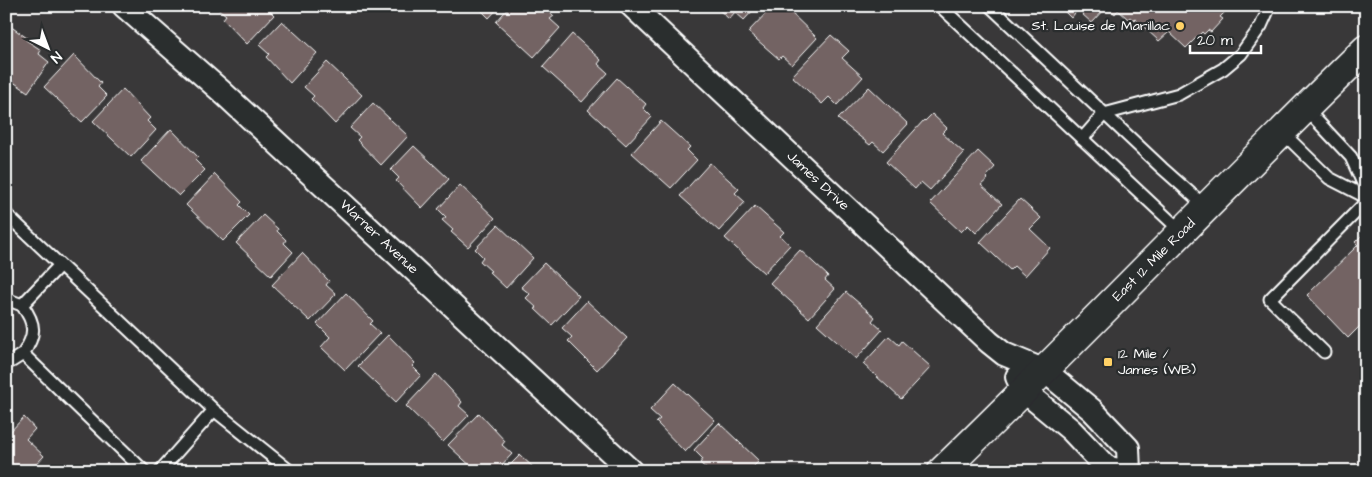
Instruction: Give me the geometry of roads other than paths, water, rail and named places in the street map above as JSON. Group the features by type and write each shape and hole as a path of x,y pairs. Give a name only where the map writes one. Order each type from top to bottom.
{"main road":[{"name":"East 12 Mile Road","path":"942,471 1045,371 1206,207 1366,49"}],"street":[{"name":"Warner Avenue","path":"124,6 221,91 631,471"},
{"name":"James Drive","path":"632,6 1004,354 1024,391 1071,430 1106,467 1121,471"},
{"name":"James Drive","path":"1004,354 1045,371 1092,410 1128,448 1129,471"}],"lane":[{"path":"940,6 1182,232"},
{"path":"990,6 1206,207"},
{"path":"1082,139 1104,114 1179,94 1223,69 1241,54 1261,26 1270,6"},
{"path":"1305,108 1351,157 1366,190"},
{"path":"1282,132 1329,178 1366,197"},
{"path":"1324,352 1270,298 1366,202"},
{"path":"6,214 214,410 290,471"},
{"path":"22,305 60,265"},
{"path":"6,298 22,305 30,316 33,329 30,343 22,354 12,361 6,362"},
{"path":"22,354 144,471"},
{"path":"160,471 214,410"}],"place":[{"name":"St. Louise de Marillac","path":"1180,26"},
{"name":"12 Mile / James (WB)","path":"1108,362"}]}
